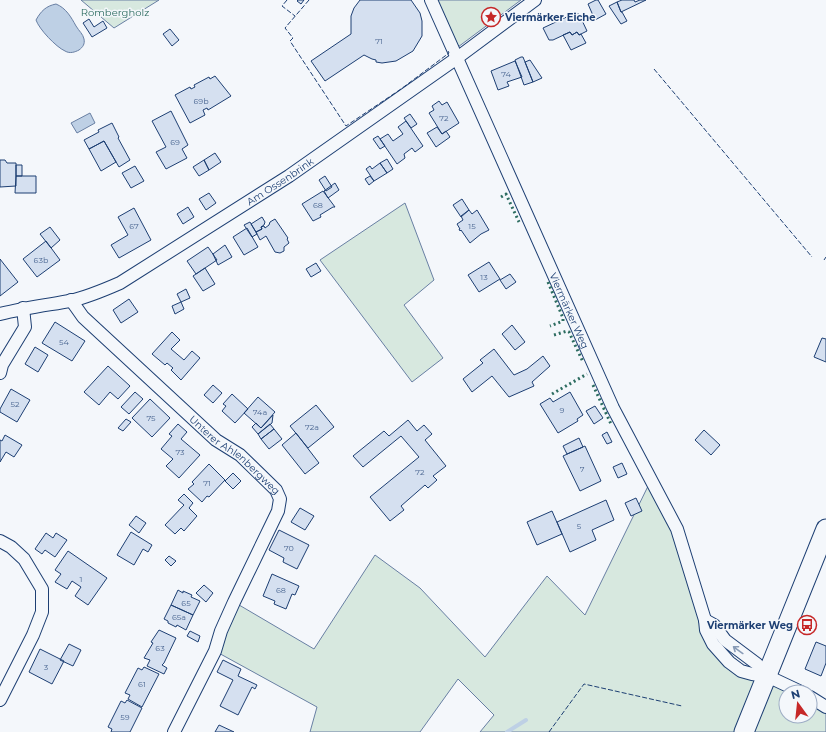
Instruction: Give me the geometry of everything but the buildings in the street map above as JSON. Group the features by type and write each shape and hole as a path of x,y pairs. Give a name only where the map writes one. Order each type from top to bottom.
{"main road":[{"path":"744,732 826,529"}],"street":[{"name":"Viermärker Weg","path":"431,0 613,408 677,529 705,620 706,630 713,644 729,662 741,671 767,676 784,684"},
{"name":"Am Ossenbrink","path":"0,314 96,294 120,283 283,180 457,58 536,0"},
{"name":"Unterer Ahlenbergweg","path":"71,300 83,317 216,440 240,455 276,490 280,499 278,511 234,602 221,631 215,651 174,732"},
{"path":"0,373 2,365 25,327 23,308"},
{"path":"0,540 11,547 24,559 42,589 42,612 33,635 0,700"}],"green space":[{"name":"Rombergholz","path":"81,0 159,0 114,28"},
{"path":"428,0 521,0 458,47"},
{"path":"405,203 434,280 404,305 443,358 412,382 320,260"},
{"path":"651,480 677,529 701,608 729,662 782,684 778,684 778,724 818,724 818,702 826,707 826,732 480,732 494,715 458,679 420,732 310,732 317,707 215,651 234,602 314,649 375,555 420,588 485,657 547,576 585,615"}],"water":[{"path":"56,4 68,13 83,36 84,44 79,50 71,53 61,49 48,37 36,20 49,6"},
{"path":"90,113 95,123 77,133 71,123"}],"waterway":[{"path":"507,732 526,720"}],"hedge":[{"path":"501,197 506,194 519,222"},
{"path":"548,282 563,318 563,321 550,326"},
{"path":"554,335 567,331 569,332 583,362"},
{"path":"552,394 587,374"},
{"path":"593,385 611,424"}],"fence":[{"path":"287,0 282,6 295,16"},
{"path":"309,0 285,28 293,38 290,41 346,126 401,89 449,53 448,51"},
{"path":"654,69 812,257"},
{"path":"549,732 584,684 682,706"}],"place":[{"name":"Viermärker Eiche","path":"491,17"},
{"name":"Viermärker Weg","path":"807,625"}]}
